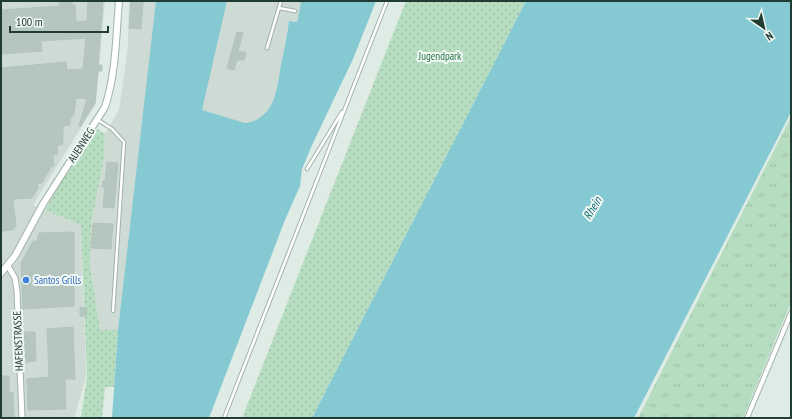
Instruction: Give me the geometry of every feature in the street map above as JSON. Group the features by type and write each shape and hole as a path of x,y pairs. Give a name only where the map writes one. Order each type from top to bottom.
{"street":[{"name":"AUENWEG","path":"1,273 8,266 18,251 43,204 105,107 111,89 119,1"},
{"name":"HAFENSTRASSE","path":"8,266 15,278 17,291 22,418"},
{"path":"747,418 791,313"}],"lane":[{"path":"267,48 281,1"},
{"path":"224,418 387,1"},
{"path":"279,8 295,11"},
{"path":"307,169 345,106"},
{"path":"97,120 112,129 124,142 113,311"}],"shaded area":[{"path":"1,1 105,1 96,103 33,205 81,225 86,377 74,418 1,418"},
{"path":"129,1 156,1 118,330 100,330 90,265 91,225 104,159 105,134 119,110 128,47"},
{"path":"227,1 296,1 301,3 297,22 289,21 276,96 264,116 252,122 245,123 235,121 201,110"}],"green space":[{"name":"Jugendpark","path":"406,1 526,1 312,418 242,418"},
{"path":"791,117 791,302 743,418 638,418"},
{"path":"97,129 105,134 104,159 91,225 90,265 100,330 118,330 114,387 105,387 102,418 81,418 87,377 81,225 45,210 62,180"}],"water":[{"path":"156,1 227,1 202,110 245,123 263,116 273,102 278,84 289,21 297,22 301,3 296,1 376,1 353,59 302,169 300,186 285,220 209,418 112,418 118,330"},
{"name":"Rhein","path":"526,1 791,1 791,112 634,418 312,418"}],"building":[{"path":"59,1 72,1 72,5 75,5 76,22 87,21 88,1 103,1 98,65 102,65 102,71 98,71 95,103 80,127 79,126 87,99 76,98 74,114 70,119 70,125 63,126 62,145 57,145 58,154 53,155 54,166 51,167 42,183 37,183 38,188 32,198 13,199 16,226 13,230 1,231 1,68 66,62 67,70 83,69 86,38 41,41 42,51 1,54 1,10 60,6"},
{"path":"131,1 143,2 141,29 129,28"},
{"path":"237,32 243,33 238,51 246,53 244,60 237,60 234,70 227,68"},
{"path":"107,162 118,163 114,208 103,207 105,187 102,187 103,181 105,181"},
{"path":"93,223 113,224 111,249 91,248"},
{"path":"74,232 74,306 23,309 21,263 33,241 37,241 39,233"},
{"path":"80,307 87,308 86,316 80,316"},
{"path":"73,327 75,379 65,379 66,409 28,410 27,379 49,377 47,329"},
{"path":"24,332 35,332 36,361 26,362"},
{"path":"1,376 9,376 9,392 13,393 14,418 1,418"}],"place":[{"name":"Santos Grills","path":"26,280"}]}
